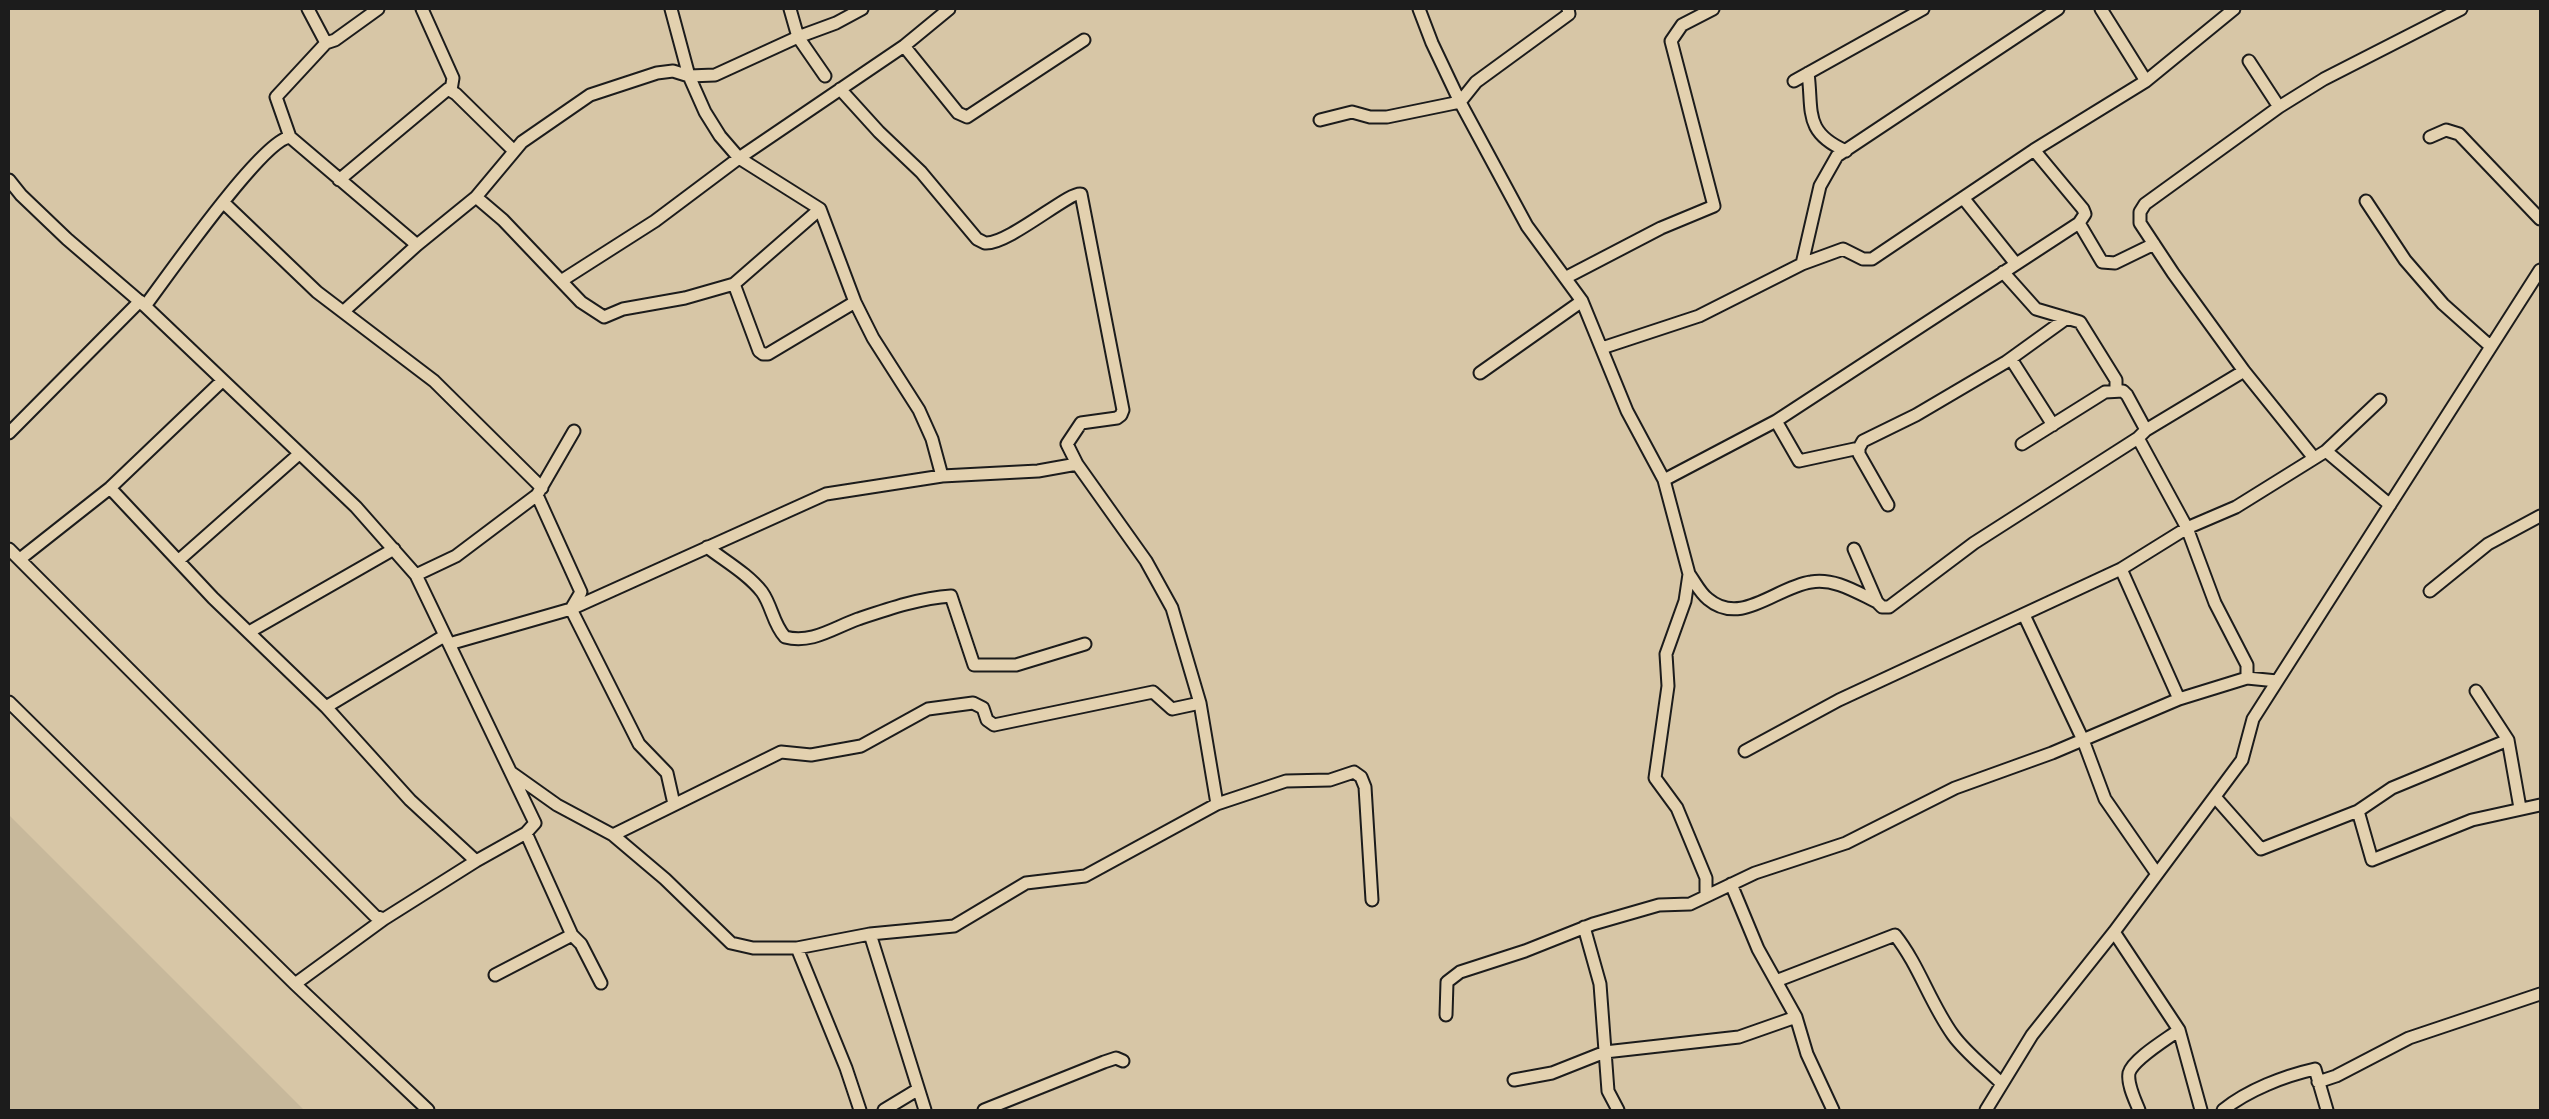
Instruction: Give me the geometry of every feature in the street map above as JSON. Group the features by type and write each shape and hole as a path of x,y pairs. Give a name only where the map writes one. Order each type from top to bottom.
{"street":[{"path":"308,9 326,43"},
{"path":"378,9 335,40 326,43 276,97 290,137 417,245"},
{"path":"422,9 453,78 451,90"},
{"path":"671,9 689,76 705,112 720,136 739,158 820,209 855,302 873,338 920,410 932,439 942,476"},
{"path":"790,9 798,37 825,76"},
{"path":"344,311 417,245 476,197 514,150 566,109 590,94 657,73 673,71 689,76 715,74 798,37 836,23 862,9"},
{"path":"561,281 655,221 739,158 904,46 949,9"},
{"path":"1419,9 1432,43 1460,102 1527,226 1582,301 1627,412 1664,480 1690,574 1707,598 1722,608 1737,611 1791,588 1812,582 1845,586 1882,607 1888,607 1902,599 1974,543 2142,434 2244,371"},
{"path":"1320,120 1352,112 1370,117 1386,117 1460,102 1476,82 1569,14 1568,9"},
{"path":"1565,278 1661,228 1714,206 1671,41 1682,25 1713,9"},
{"path":"1802,264 1820,186 1837,156 2058,9"},
{"path":"2101,9 2146,81"},
{"path":"1602,348 1699,316 1802,264 1843,249 1864,258 1872,259 1964,199 2034,150 2146,81 2234,9"},
{"path":"2314,458 2244,371 2154,244 2140,223 2140,212 2145,204 2278,107 2324,79 2461,9"},
{"path":"1794,81 1916,10"},
{"path":"904,46 958,113 967,117 1084,40"},
{"path":"2249,62 2278,107"},
{"path":"1808,73 1812,119 1824,138 1846,151"},
{"path":"840,89 879,132 921,172 977,239 985,244 997,242 1050,212 1073,194 1081,194 1123,410 1117,418 1081,423 1067,444 1077,464 1146,561 1172,608 1200,703 1217,804"},
{"path":"451,90 514,150"},
{"path":"339,180 441,94 451,90"},
{"path":"2430,137 2446,130 2459,134 2540,219"},
{"path":"9,433 143,303 224,202 271,148 283,138 290,137"},
{"path":"1664,480 1776,421 2079,224 2085,214 2083,209 2034,150"},
{"path":"9,180 21,195 67,239 143,303 222,381 356,507 416,575 508,770 536,823 526,833 476,861 384,919 295,984"},
{"path":"476,197 503,220 581,302 604,318 623,309 685,298 734,284 820,209"},
{"path":"1964,199 2016,264"},
{"path":"2366,201 2405,260 2443,304 2490,346"},
{"path":"224,202 317,292 434,381 540,491 581,592 571,609"},
{"path":"2079,224 2102,262 2115,263 2154,244"},
{"path":"1986,1110 2032,1035 2114,932 2242,760 2253,719 2540,270"},
{"path":"2003,272 2036,309 2080,322 2116,380 2116,391"},
{"path":"734,284 759,351 763,354 768,354 855,302"},
{"path":"1480,373 1582,301"},
{"path":"1888,505 1859,454 1859,448 1863,441 1916,415 2011,359 2066,318"},
{"path":"2011,359 2053,425"},
{"path":"20,559 110,488 222,381"},
{"path":"2022,444 2105,392 2123,391 2127,396 2142,434 2187,528 2215,603 2247,665 2247,678"},
{"path":"1745,751 1839,700 2024,616 2121,569 2187,528 2236,507 2326,451 2380,400"},
{"path":"1776,421 1799,461 1859,448"},
{"path":"416,575 456,556 540,491 574,431"},
{"path":"2326,451 2390,505"},
{"path":"179,560 299,454"},
{"path":"326,707 446,640 571,609 826,494 942,476 1038,471 1077,464"},
{"path":"110,488 213,598 326,707 410,800 476,861"},
{"path":"2430,591 2488,544 2540,516"},
{"path":"707,547 753,582 763,593 777,629 785,637 806,640 857,620 933,597 951,596 974,666 1016,665 1085,644"},
{"path":"9,549 375,916 384,919"},
{"path":"249,632 394,549"},
{"path":"1854,549 1876,602"},
{"path":"2121,569 2179,699"},
{"path":"1690,574 1685,601 1666,654 1668,686 1655,778 1678,808 1706,878 1706,896"},
{"path":"571,609 640,744 667,773 674,804"},
{"path":"2024,616 2083,740 2104,799 2158,874"},
{"path":"1446,1015 1447,982 1460,972 1525,951 1584,927 1660,905 1690,904 1755,873 1846,844 1955,788 2083,740 2179,699 2247,678 2277,681"},
{"path":"2476,691 2508,740 2520,808"},
{"path":"613,835 781,752 811,755 861,746 928,709 973,704 983,708 987,720 994,725 1152,692 1172,709 1200,703"},
{"path":"9,702 295,984 428,1110"},
{"path":"2215,796 2260,849 2358,811 2392,788 2508,740"},
{"path":"508,770 536,793 613,835 664,879 732,943 753,948 797,948 870,934 954,926 1026,882 1085,876 1217,804 1286,781 1330,780 1354,772 1360,777 1365,787 1372,900"},
{"path":"2358,811 2372,860 2472,820 2540,805"},
{"path":"526,833 572,935 581,944 601,983"},
{"path":"1731,884 1758,949 1796,1017 1806,1054 1833,1110"},
{"path":"1584,927 1600,984 1608,1091 1618,1110"},
{"path":"2114,932 2146,976 2179,1030 2201,1110"},
{"path":"870,934 917,1090 925,1110"},
{"path":"495,975 572,935"},
{"path":"1776,981 1894,935 1910,954 1925,988 1954,1035 2002,1084"},
{"path":"797,948 846,1068 860,1110"},
{"path":"2318,1082 2336,1076 2409,1038 2540,994"},
{"path":"1514,1080 1552,1073 1605,1052 1738,1037 1796,1017"},
{"path":"2139,1110 2131,1090 2129,1073 2136,1062 2179,1030"},
{"path":"984,1110 1104,1062 1116,1058 1122,1061"},
{"path":"2223,1110 2238,1098 2301,1072 2315,1069 2327,1110"},
{"path":"884,1110 917,1090"}],"shaded area":[{"path":"9,815 304,1110 9,1110"}]}
